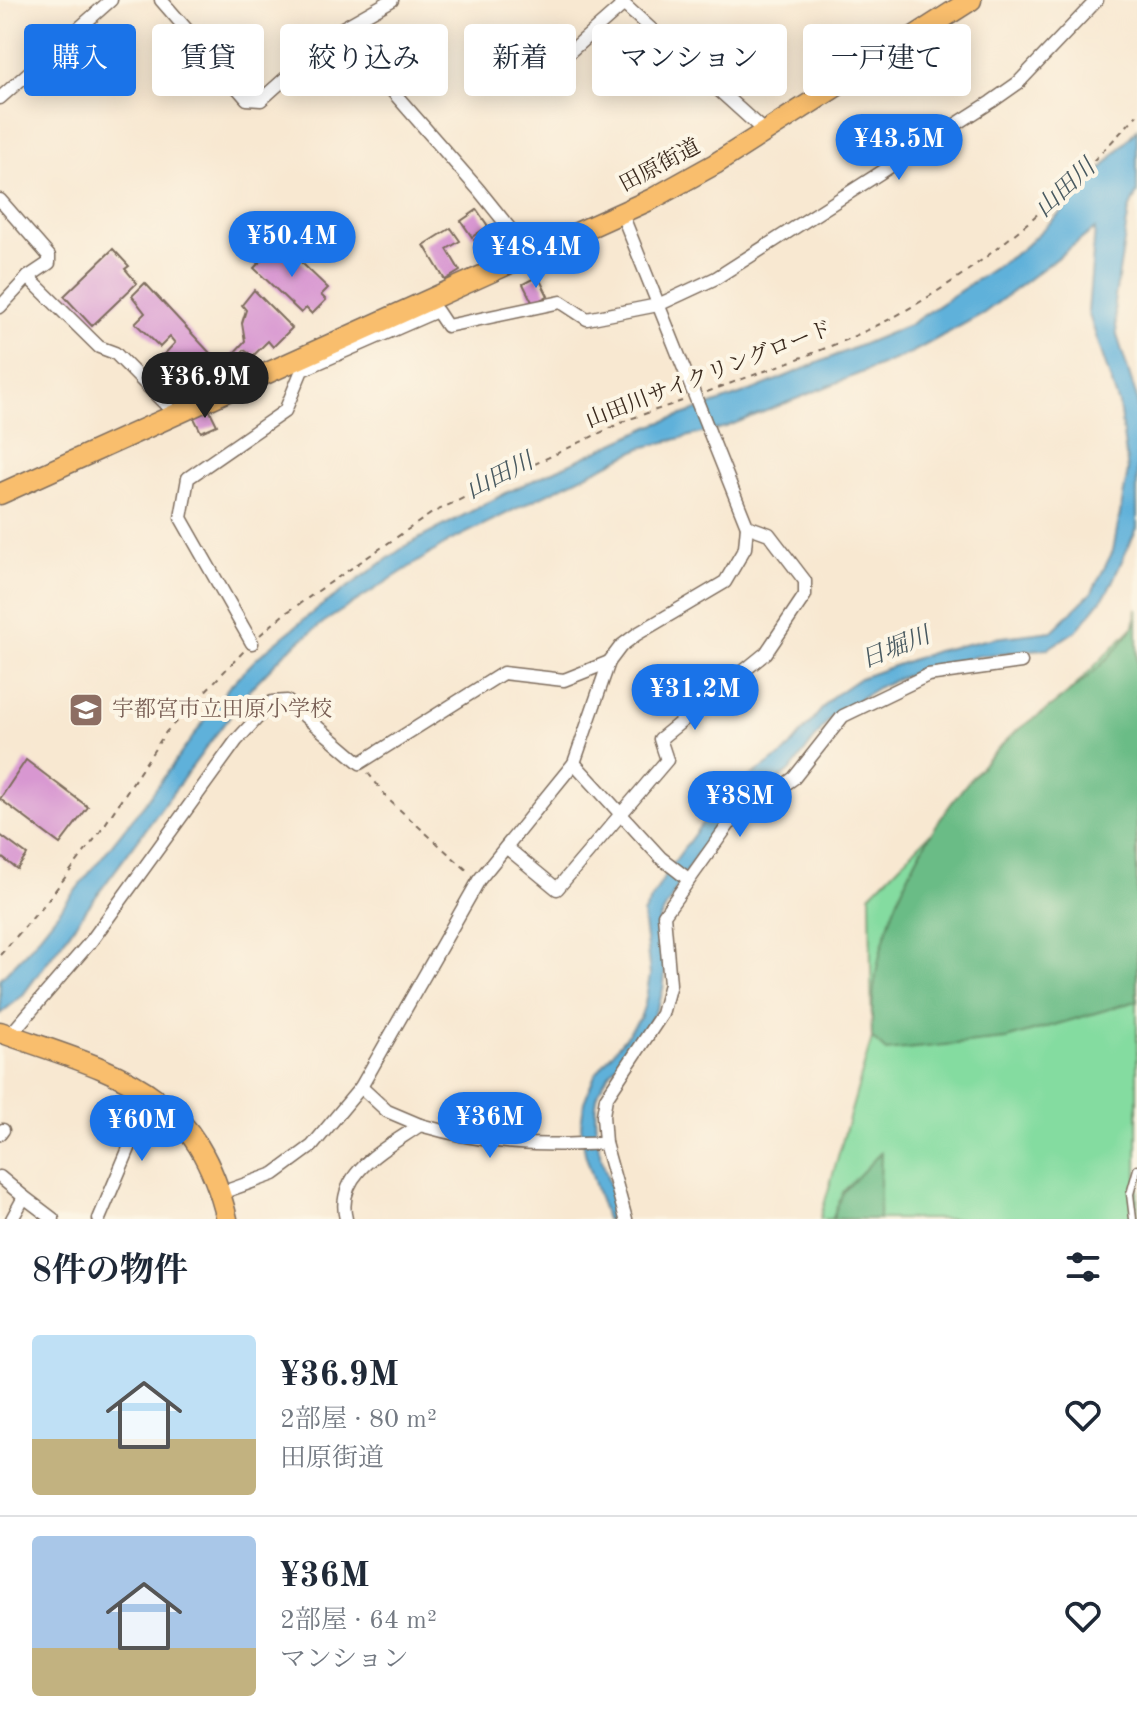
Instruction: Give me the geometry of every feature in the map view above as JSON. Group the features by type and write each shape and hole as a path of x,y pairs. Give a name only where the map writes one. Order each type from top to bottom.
{"main road":[{"name":"田原街道","path":"0,494 622,214 694,177 971,0"},
{"path":"4,1033 107,1071 152,1094 197,1140 221,1193 227,1219"}],"street":[{"path":"0,98 111,0"},
{"path":"161,0 247,99 261,100 280,83"},
{"path":"350,24 392,0"},
{"path":"252,643 181,518 188,478 285,411 302,370 437,311 447,326 561,302 587,319 658,305 716,278 991,102 1018,83 1097,0"},
{"path":"576,44 621,2 765,132"},
{"path":"397,96 531,255"},
{"path":"0,200 49,256 49,263 28,277 0,307"},
{"path":"221,1193 274,1174 312,1146 361,1087 479,880 574,763 609,662 621,646 637,634 725,582 745,548 747,526 622,214"},
{"path":"28,277 99,347 115,353 176,415"},
{"path":"506,847 557,889 619,812 661,772 667,760 660,739 766,653 805,595 805,581 769,534 747,526"},
{"path":"4,1033 92,940 228,752 272,702 287,701 360,763 503,673 564,680 609,662"},
{"path":"626,1219 605,1143 603,1115 606,1098 662,1014 670,984 664,915 688,879 729,824 794,778 843,716 928,675 1021,662"},
{"path":"574,763 661,858 688,879"},
{"path":"361,1087 387,1111 420,1125 502,1144 540,1147 605,1143"},
{"path":"99,1219 152,1094"},
{"path":"346,1219 344,1210 350,1184 363,1164 420,1125"},
{"path":"0,1177 53,1219"},
{"path":"12,1219 24,1197"}],"lane":[{"path":"1133,1219 1130,1194 1137,1169"}],"path":[{"name":"山田川サイクリングロード","path":"0,955 44,905 100,832 166,732 283,615 432,513 627,420 860,334 919,303 973,267 1027,223 1137,115"},
{"path":"360,763 390,801 479,880"}],"green space":[{"path":"1137,609 1137,1219 820,1219 872,1038 870,895 1134,626"},
{"path":"1137,621 1137,1001 1006,1039 886,1051 872,1038 873,996 880,954 892,913 930,835 954,799 982,766 1015,732 1096,670"},
{"path":"881,1152 879,1219 832,1219 843,1192"}],"water":[{"path":"1137,129 1137,192 1129,210 1114,303 1117,335 1137,399 1137,528 1108,591 1077,630 1049,648 978,656 920,670 882,685 832,716 790,771 730,814 694,858 659,920 665,978 657,1008 612,1070 597,1098 598,1143 621,1219 606,1219 585,1153 581,1126 584,1102 595,1075 640,1018 645,1004 650,975 643,914 669,869 712,810 743,781 785,753 832,697 860,678 936,651 994,638 1052,631 1092,592 1113,551 1128,471 1119,405 1088,312 1095,229 984,313 911,353 726,427 641,448 450,541 324,622 285,653 249,690 22,996 0,1014 0,979 28,950 149,798 228,688 258,657 317,609 407,545 508,492 651,426 748,392 909,325 1021,250 1073,201"}],"building":[{"path":"477,210 488,226 472,237 461,221"},
{"path":"451,228 460,241 447,249 460,271 445,280 424,245"},
{"path":"489,230 494,238 480,248 474,240"},
{"path":"280,242 328,288 321,295 326,300 312,314 306,308 301,313 254,268"},
{"path":"113,249 129,266 125,269 137,283 92,326 64,296"},
{"path":"538,276 548,296 533,304 523,284"},
{"path":"145,283 222,366 245,341 242,323 246,310 242,305 254,290 292,328 273,347 268,341 253,356 244,350 213,383 209,378 193,394 180,382 187,375 181,369 173,378 157,362 175,343 170,337 160,347 135,323 145,313 132,296"},
{"path":"209,409 217,425 201,432 193,416"},
{"path":"26,760 88,807 60,844 0,799"},
{"path":"0,835 27,855 17,869 0,856"}],"place":[{"name":"宇都宮市立田原小学校","path":"86,710"}],"water label":[{"name":"山田川","path":"1066,189"},
{"name":"山田川","path":"500,477"},
{"name":"日堀川","path":"896,649"}]}
